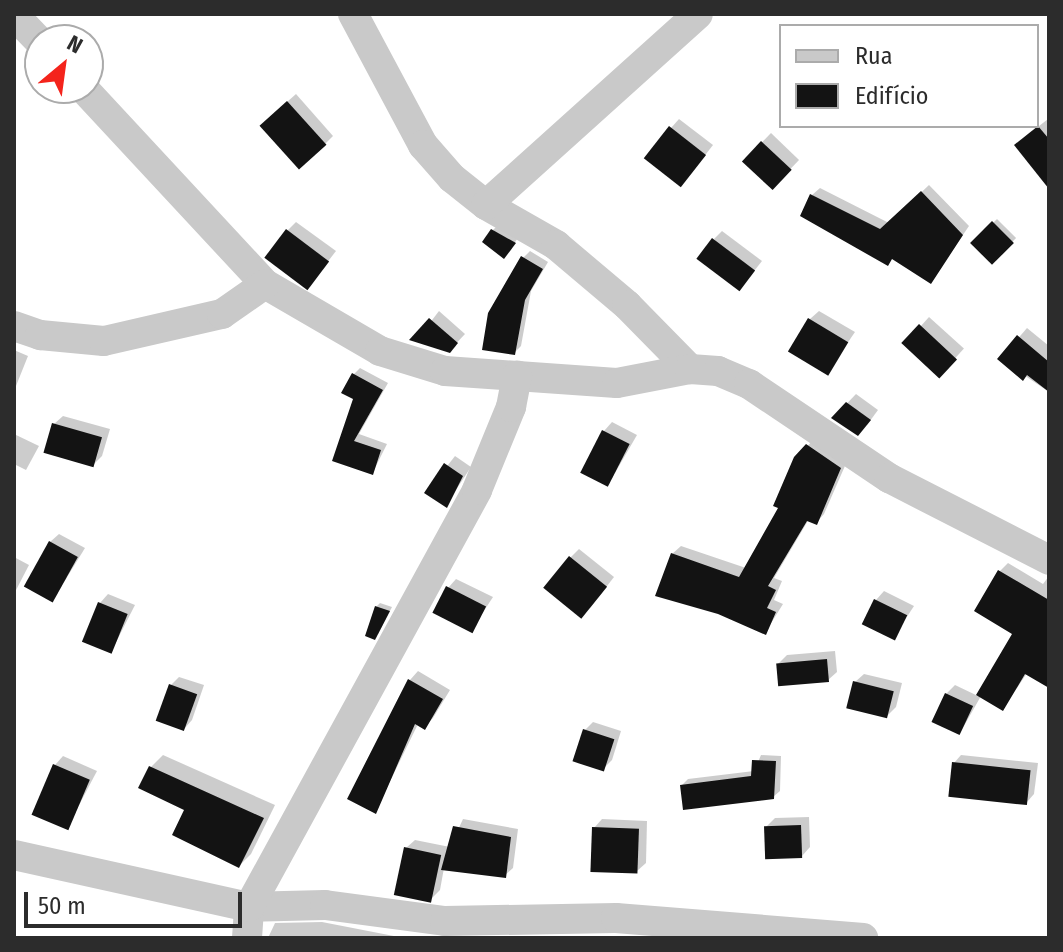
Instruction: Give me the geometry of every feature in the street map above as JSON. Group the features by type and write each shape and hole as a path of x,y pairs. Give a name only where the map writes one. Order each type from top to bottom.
{"street":[{"path":"353,14 423,145 486,205 556,245 627,305 690,369"},
{"path":"486,205 698,14"},
{"path":"98,104 265,284 403,362 517,376 617,383 690,369 718,371 749,384 889,478 1049,560"},
{"path":"14,326 40,335 104,341 222,314 265,284"},
{"path":"247,938 249,907 477,490 511,407 517,376"},
{"path":"14,855 249,907 325,905 445,921 616,918 863,938"}],"building":[{"path":"287,101 326,145 299,170 260,126"},
{"path":"669,126 706,155 681,187 644,158"},
{"path":"1039,127 1049,139 1049,189 1014,145"},
{"path":"761,141 792,170 773,190 742,161"},
{"path":"921,191 963,235 931,284 892,259 888,266 800,216 810,194 880,229"},
{"path":"992,221 1014,243 992,265 970,243"},
{"path":"286,229 329,261 307,290 264,258"},
{"path":"491,229 516,243 504,259 482,242"},
{"path":"712,238 755,270 739,291 696,259"},
{"path":"521,256 543,269 525,300 515,355 482,350 488,313"},
{"path":"429,318 458,343 450,353 409,340"},
{"path":"808,318 848,342 828,376 788,351"},
{"path":"919,324 957,359 939,378 901,343"},
{"path":"1017,335 1049,362 1049,392 1027,375 1023,381 997,359"},
{"path":"352,373 383,390 354,441 381,450 373,475 332,461 353,399 341,393"},
{"path":"846,402 871,420 858,436 831,418"},
{"path":"52,423 102,437 93,467 43,453"},
{"path":"602,430 630,444 608,487 580,473"},
{"path":"806,444 841,468 817,525 807,521 768,586 776,590 767,608 776,612 766,635 718,614 655,596 671,553 739,577 778,508 773,506 794,457"},
{"path":"444,463 463,476 447,508 424,493"},
{"path":"49,541 78,557 53,602 24,586"},
{"path":"569,556 607,587 581,619 543,588"},
{"path":"998,570 1049,600 1049,688 1025,674 1003,711 976,695 1012,634 974,611"},
{"path":"446,586 486,606 472,633 432,613"},
{"path":"874,599 907,615 895,640 862,624"},
{"path":"98,602 128,614 112,654 82,642"},
{"path":"375,606 390,611 375,640 365,636"},
{"path":"827,659 829,682 778,686 776,663"},
{"path":"408,679 443,699 425,730 415,724 376,814 347,799"},
{"path":"853,681 894,691 887,718 846,708"},
{"path":"169,684 197,694 184,731 156,721"},
{"path":"945,693 973,706 960,735 931,722"},
{"path":"583,729 614,739 604,772 572,761"},
{"path":"752,760 776,761 774,799 683,810 680,785 751,776"},
{"path":"952,762 1031,770 1027,805 948,797"},
{"path":"53,764 90,780 68,830 32,815"},
{"path":"149,766 264,818 239,868 172,835 184,810 138,788"},
{"path":"801,825 802,858 765,859 764,826"},
{"path":"453,826 511,837 506,878 441,870"},
{"path":"592,827 639,829 637,874 590,872"},
{"path":"404,847 441,855 431,903 394,895"}]}
